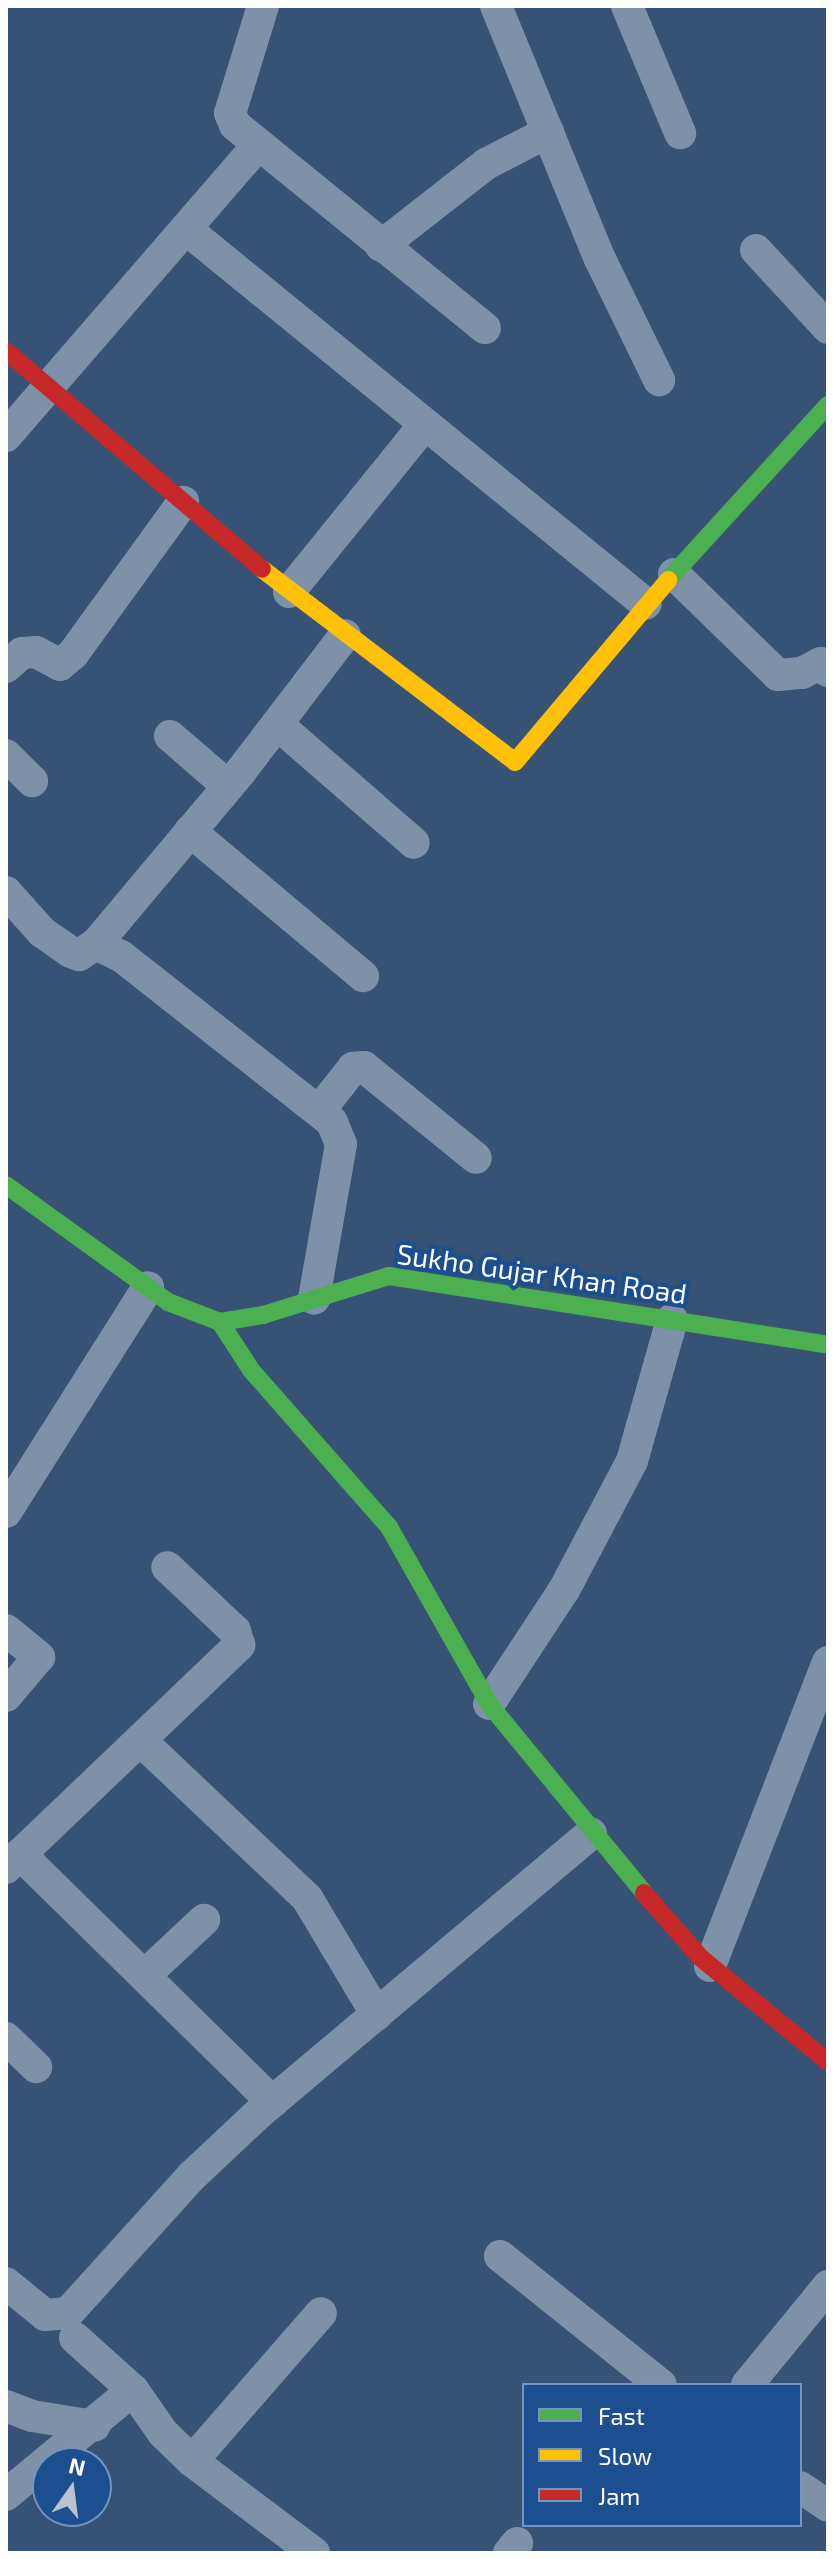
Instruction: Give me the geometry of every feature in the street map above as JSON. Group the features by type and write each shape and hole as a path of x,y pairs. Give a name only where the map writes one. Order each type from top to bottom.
{"street":[{"path":"496,6 600,259 659,380"},
{"path":"627,6 680,133"},
{"path":"253,10 230,113 257,146 485,328"},
{"path":"381,246 486,164 548,132"},
{"path":"6,436 257,146"},
{"path":"186,229 646,604"},
{"path":"756,250 828,328"},
{"path":"6,351 289,592 515,762 646,604 828,405"},
{"path":"289,592 425,424"},
{"path":"6,667 22,653 36,652 60,665 73,654 183,502"},
{"path":"674,574 778,675 802,673 821,663 828,671"},
{"path":"6,892 42,932 71,952 79,955 96,944 228,786 345,635"},
{"path":"277,724 414,843"},
{"path":"170,736 228,786"},
{"path":"6,755 32,781"},
{"path":"190,831 363,976"},
{"path":"96,944 121,956 319,1111 340,1134 341,1144 314,1299"},
{"path":"319,1111 353,1068 364,1067 476,1158"},
{"path":"6,1185 168,1302 220,1322 251,1370 389,1527 489,1704 591,1833 710,1966 828,2062"},
{"name":"Sukho Gujar Khan Road","path":"220,1322 314,1299 389,1276 828,1345"},
{"path":"6,1512 148,1287"},
{"path":"489,1704 564,1590 632,1461 672,1320"},
{"path":"167,1567 235,1631 239,1645 13,1861 145,1975 272,2102"},
{"path":"6,1630 39,1657 6,1696"},
{"path":"710,1966 828,1662"},
{"path":"140,1740 307,1898 377,2015"},
{"path":"6,2283 45,2315 68,2313 192,2176 272,2102 591,1833"},
{"path":"145,1975 204,1920"},
{"path":"6,2038 36,2067"},
{"path":"500,2256 659,2383"},
{"path":"749,2383 828,2286"},
{"path":"192,2461 321,2313"},
{"path":"75,2338 133,2390 163,2433 192,2461 314,2553"},
{"path":"6,2495 64,2443 94,2426 133,2390"},
{"path":"6,2406 32,2416 94,2426"},
{"path":"802,2488 828,2506"}],"traffic: fast":[{"path":"668,580 828,405"},
{"path":"6,1185 168,1302 220,1322 263,1315 389,1276 828,1345"},
{"path":"220,1322 251,1370 389,1527 489,1704 644,1893"}],"traffic: slow":[{"path":"262,569 515,762 668,580"}],"traffic: jam":[{"path":"6,351 262,569"},
{"path":"644,1893 701,1958 828,2062"}]}
